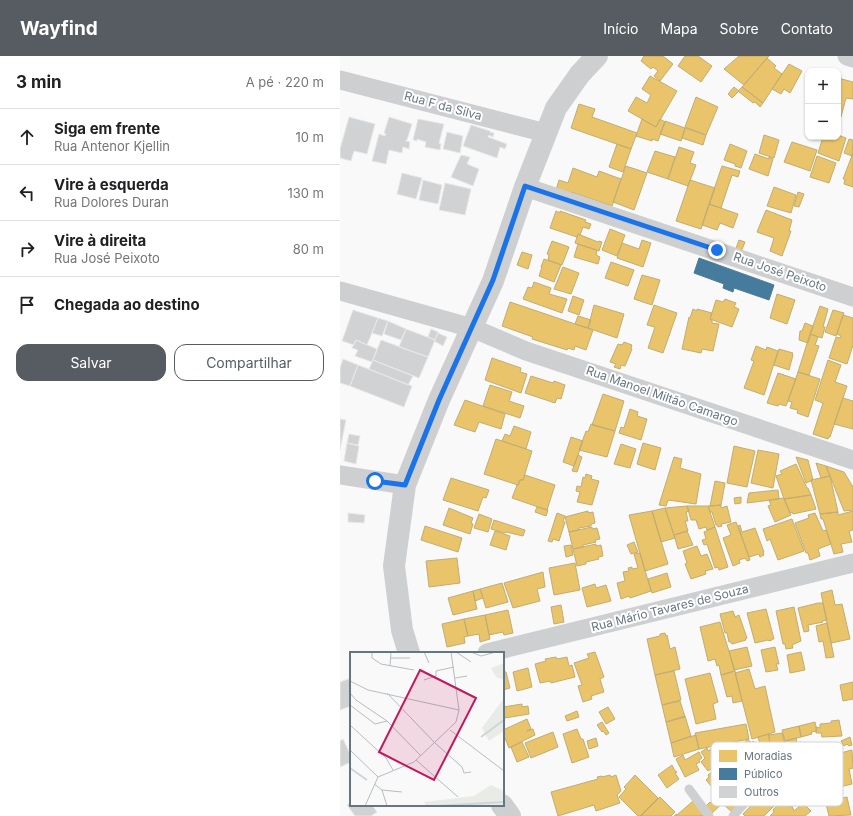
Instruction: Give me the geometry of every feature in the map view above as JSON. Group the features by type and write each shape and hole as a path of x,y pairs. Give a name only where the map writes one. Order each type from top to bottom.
{"street":[{"path":"410,652 402,630 394,566 405,485 439,400 493,280 525,186 556,108 580,74 597,56"},
{"path":"847,56 853,58"},
{"name":"Rua F da Silva","path":"340,80 546,133"},
{"name":"Rua José Peixoto","path":"525,186 853,297"},
{"name":"Rua Manoel Miltão Camargo","path":"340,291 472,328 526,352 853,460"},
{"path":"340,475 405,485"},
{"name":"Rua Mário Tavares de Souza","path":"491,652 853,563"},
{"path":"503,806 510,816"}],"lane":[{"path":"689,789 709,816"},
{"path":"733,816 742,806"}],"building: Moradias":[{"path":"644,56 663,56 673,64 660,81 654,76 658,71 653,67 651,69 641,61"},
{"path":"685,56 698,56 712,66 701,82 678,66"},
{"path":"739,56 769,56 744,85 724,69"},
{"path":"767,58 776,66 774,68 782,74 763,103 742,87"},
{"path":"789,64 802,71 790,93 784,89 781,94 772,89"},
{"path":"650,76 677,91 656,127 628,111 636,97 647,103 651,95 642,89"},
{"path":"841,79 853,82 853,99 846,98 841,117"},
{"path":"734,87 739,91 732,98 728,94"},
{"path":"742,87 763,103 760,107 738,91"},
{"path":"696,97 718,107 706,135 685,127"},
{"path":"579,104 595,109 592,117 637,133 631,149 571,128"},
{"path":"642,119 656,127 660,119 665,122 658,141 652,139 652,141 636,136"},
{"path":"665,121 685,128 681,141 660,134"},
{"path":"685,128 706,135 703,145 682,138"},
{"path":"764,135 779,140 774,158 759,153"},
{"path":"841,136 846,138 839,161 818,153 822,140 841,140"},
{"path":"849,139 853,140 852,156 844,153"},
{"path":"792,142 817,150 810,171 784,162"},
{"path":"617,144 631,149 623,172 609,167"},
{"path":"730,144 747,151 741,168 724,160"},
{"path":"679,147 694,152 690,163 696,165 688,186 668,179"},
{"path":"655,151 675,157 668,179 647,172"},
{"path":"853,153 853,187 844,184 845,179 843,179"},
{"path":"755,154 773,159 768,176 749,169"},
{"path":"817,156 836,163 829,183 810,177"},
{"path":"626,166 647,173 634,210 613,202"},
{"path":"722,166 740,171 738,177 732,175 721,208 709,204"},
{"path":"573,168 597,177 599,171 621,179 612,206 571,192 569,195 556,190 559,180 568,183"},
{"path":"690,180 715,188 701,229 676,221"},
{"path":"774,187 796,195 791,213 767,206"},
{"path":"798,192 804,194 799,207 794,206"},
{"path":"709,204 738,214 733,228 720,223 717,230 702,225"},
{"path":"766,210 792,220 789,231 791,231 782,256 770,251 774,238 757,232"},
{"path":"556,211 586,220 585,222 591,224 589,229 583,227 580,235 578,234 577,237 550,228"},
{"path":"610,229 625,235 617,256 602,250"},
{"path":"578,234 598,242 602,242 599,251 575,243"},
{"path":"642,240 651,243 643,267 617,258 622,243 639,249"},
{"path":"739,240 745,242 741,252 735,251"},
{"path":"552,241 569,247 562,265 548,260 549,255 547,254"},
{"path":"578,244 597,250 596,255 600,257 598,264 574,257"},
{"path":"522,252 532,255 528,269 517,265"},
{"path":"544,259 561,265 554,282 539,276"},
{"path":"611,262 634,270 628,286 605,278"},
{"path":"563,267 579,273 571,294 554,289"},
{"path":"642,275 660,280 652,305 634,299"},
{"path":"534,282 551,288 549,294 567,299 562,313 523,299 528,287 532,288"},
{"path":"777,294 795,300 787,324 770,318"},
{"path":"573,296 584,300 579,315 568,311"},
{"path":"725,299 736,303 734,307 739,309 732,327 710,319 716,300 723,302"},
{"path":"510,302 593,330 586,350 575,346 574,350 568,348 567,350 532,339 533,337 502,326"},
{"path":"594,305 624,314 617,338 588,328"},
{"path":"654,305 677,313 663,353 648,348 655,327 647,325"},
{"path":"820,306 828,309 823,327 825,327 822,338 810,334"},
{"path":"693,309 712,313 710,319 712,320 712,323 719,324 713,351 702,349 701,353 682,349 689,317 690,318"},
{"path":"833,310 844,313 836,336 825,332"},
{"path":"843,315 853,318 853,345 847,364 829,358 836,337 840,338 841,336 837,334"},
{"path":"578,316 591,320 588,328 575,324"},
{"path":"805,323 813,326 808,343 799,340 800,331 802,331"},
{"path":"810,334 818,337 815,345 819,346 809,375 798,372"},
{"path":"624,342 632,345 632,349 625,366 621,365 620,369 614,367 616,364 610,362 618,344 622,345"},
{"path":"756,346 766,350 767,347 778,351 764,395 744,388 754,361 751,360"},
{"path":"779,349 793,353 789,370 774,365"},
{"path":"492,358 521,368 520,372 527,374 521,393 485,380"},
{"path":"828,360 841,365 835,382 847,386 830,437 828,439 813,434 823,403 815,400"},
{"path":"798,372 820,379 808,417 797,413 798,410 790,408 792,402 788,401"},
{"path":"778,373 796,379 786,406 779,404 778,406 767,403"},
{"path":"531,376 565,385 561,399 557,398 555,403 525,393"},
{"path":"490,385 512,392 509,401 524,406 520,418 483,406"},
{"path":"603,394 624,401 615,431 592,425"},
{"path":"843,398 853,401 853,429 834,424"},
{"path":"465,400 505,414 501,429 479,422 475,432 454,425"},
{"path":"630,409 638,412 637,416 647,419 641,440 619,433 621,427 624,428"},
{"path":"591,424 615,431 607,457 579,450 586,431 588,432"},
{"path":"514,426 531,432 526,449 502,441 505,434 510,436"},
{"path":"571,437 583,441 574,466 563,462"},
{"path":"496,439 532,451 523,480 520,480 518,485 484,474"},
{"path":"643,443 661,448 655,470 637,464"},
{"path":"621,444 636,449 630,468 614,464"},
{"path":"734,446 755,451 747,487 727,483"},
{"path":"758,450 779,454 773,488 751,483"},
{"path":"578,455 582,457 577,472 572,471"},
{"path":"674,457 682,459 680,468 701,474 696,504 668,500 666,506 659,505"},
{"path":"796,457 808,460 813,480 806,483"},
{"path":"816,463 826,466 830,476 821,478"},
{"path":"796,464 811,495 784,499 776,476 782,474 780,471"},
{"path":"826,466 844,472 853,487 853,510 844,511"},
{"path":"586,474 592,476 591,479 599,481 592,505 577,502 580,492 576,491 577,486 581,487 583,477 585,478"},
{"path":"525,475 555,485 547,510 512,498 517,485 520,480 523,480"},
{"path":"830,476 838,512 820,514 811,480"},
{"path":"451,478 489,490 486,498 483,497 478,511 443,500"},
{"path":"715,481 725,483 721,505 710,506"},
{"path":"778,490 779,499 747,503 749,493"},
{"path":"811,495 816,509 793,514 792,512 790,513 784,499"},
{"path":"741,497 741,503 735,504 734,498"},
{"path":"784,498 791,515 775,522 768,506 771,505 769,500"},
{"path":"721,505 721,508 727,506 731,522 721,524 722,526 718,527 708,506"},
{"path":"687,506 689,511 686,512 688,521 685,521 688,531 674,535 665,508"},
{"path":"687,506 708,506 715,527 707,530 706,527 699,529 696,520 691,520"},
{"path":"537,507 548,510 546,516 535,512"},
{"path":"449,508 473,518 470,534 443,525"},
{"path":"665,508 675,538 661,542 652,511"},
{"path":"588,511 588,513 593,512 595,523 591,524 591,526 579,528 579,530 569,532 565,517"},
{"path":"652,511 668,564 645,571 629,515"},
{"path":"853,511 853,530 849,531 852,542 841,544 843,552 834,554 820,514 838,512 838,515"},
{"path":"557,513 565,516 563,521 565,522 559,541 553,539 552,542 548,541"},
{"path":"815,513 823,531 826,530 831,544 818,549 820,556 810,560 795,523 809,518 808,515"},
{"path":"479,514 492,519 488,532 474,528"},
{"path":"792,519 804,551 778,560 770,539 767,541 763,529"},
{"path":"494,520 525,530 523,536 491,529"},
{"path":"736,522 750,560 747,561 745,558 739,560 740,563 733,566 723,538 731,535 727,525"},
{"path":"740,525 742,532 755,528 764,555 760,557 759,554 749,557 738,526"},
{"path":"425,526 462,538 458,552 421,540"},
{"path":"592,527 592,529 597,528 600,539 595,540 596,542 583,545 583,547 573,549 569,532"},
{"path":"715,527 728,567 719,570 718,567 715,568 707,544 704,545 702,540 706,539 704,532"},
{"path":"495,531 510,536 506,550 490,545"},
{"path":"687,531 693,545 678,549 674,535"},
{"path":"634,542 638,552 631,554 627,545"},
{"path":"596,544 596,546 601,545 603,556 598,557 599,559 586,562 586,564 577,566 573,549"},
{"path":"571,545 573,555 566,557 564,546"},
{"path":"697,546 701,556 707,554 713,569 705,571 706,574 691,579 685,564 687,563 683,551"},
{"path":"640,553 651,591 630,598 629,596 621,599 617,583 625,581 623,572 629,571 628,568 638,568 634,554"},
{"path":"457,558 460,583 429,587 426,561"},
{"path":"575,563 580,590 554,595 549,568"},
{"path":"543,572 545,587 537,589 540,601 513,608 504,583"},
{"path":"667,573 671,587 652,593 648,579"},
{"path":"502,583 508,602 486,608 480,589"},
{"path":"595,584 596,588 606,585 611,601 587,607 582,588"},
{"path":"480,589 483,598 475,601 473,591"},
{"path":"832,590 835,605 842,604 850,639 831,643 821,593"},
{"path":"473,591 477,609 453,615 448,598"},
{"path":"823,603 827,620 808,625 809,631 804,632 798,608"},
{"path":"561,605 564,622 554,624 551,607"},
{"path":"794,607 801,641 792,645 793,648 786,649 785,644 783,644 776,611"},
{"path":"766,609 774,639 755,643 747,613"},
{"path":"508,610 513,633 504,635 503,632 489,635 485,615"},
{"path":"733,611 735,617 739,615 747,638 745,639 746,640 732,644 729,642 727,633 725,633 720,614"},
{"path":"485,615 490,639 480,642 479,634 468,636 464,619"},
{"path":"464,619 468,636 464,637 465,643 447,647 442,624"},
{"path":"720,622 735,671 721,675 719,665 717,666 715,659 708,661 700,627"},
{"path":"827,623 834,657 826,658 823,641 819,642 816,626"},
{"path":"665,633 666,636 667,635 670,649 675,647 680,669 655,675 647,639 660,636 660,634"},
{"path":"747,647 752,666 734,670 729,651"},
{"path":"775,647 779,664 776,664 778,670 766,672 761,650"},
{"path":"595,652 604,677 600,679 604,692 591,696 592,699 583,702 578,686 582,685 574,663 589,658 587,654"},
{"path":"801,652 805,670 790,673 787,655"},
{"path":"556,657 557,659 567,657 569,666 572,665 575,677 551,683 550,681 540,683 535,664 546,661 545,659"},
{"path":"528,668 532,687 517,691 513,672"},
{"path":"749,669 755,689 765,686 775,732 752,739 735,673"},
{"path":"504,671 506,672 510,688 504,690"},
{"path":"674,671 681,700 662,705 655,675"},
{"path":"735,671 742,701 733,703 732,696 727,697 721,675"},
{"path":"710,673 718,702 713,704 716,719 696,724 685,679"},
{"path":"853,682 853,699 843,701 840,685"},
{"path":"680,701 685,717 666,722 662,705"},
{"path":"522,704 522,707 528,706 529,714 505,718 504,707"},
{"path":"608,707 615,719 606,724 599,712"},
{"path":"577,711 579,717 567,721 565,716"},
{"path":"685,716 691,736 671,743 666,722"},
{"path":"527,719 531,729 527,731 533,729 535,735 509,748 505,738 504,739 504,730"},
{"path":"839,720 842,736 822,737 821,733 816,733 816,727 820,728 820,724 831,723 831,721"},
{"path":"602,722 609,733 606,735 597,725"},
{"path":"815,722 817,731 801,737 799,726"},
{"path":"746,724 749,739 734,742 711,742 711,747 699,749 695,733"},
{"path":"799,726 801,737 785,741 782,730"},
{"path":"577,729 581,739 583,739 589,757 572,763 563,734"},
{"path":"553,732 558,747 531,758 525,743"},
{"path":"782,733 784,742 770,742 769,735"},
{"path":"769,734 770,742 759,742 758,737"},
{"path":"696,735 699,749 674,757 671,743"},
{"path":"850,737 852,745 849,746 847,744 844,746 843,742 841,741"},
{"path":"596,738 598,746 589,749 587,741"},
{"path":"796,738 797,742 785,742"},
{"path":"522,742 529,757 517,762 511,747"},
{"path":"707,748 708,751 711,749 711,769 708,771 701,762 705,758 701,752"},
{"path":"852,750 853,768 849,769 852,784 843,786 843,752"},
{"path":"699,752 702,758 699,760 700,762 696,764 699,770 685,777 676,759 683,755 685,760"},
{"path":"672,765 677,772 675,773 679,779 667,788 658,775"},
{"path":"711,773 711,786 706,780 709,777 708,775"},
{"path":"610,775 611,777 616,775 621,791 617,795 620,803 596,811 594,805 558,816 551,792 598,779 597,777"},
{"path":"635,775 658,798 640,816 638,816 619,797 626,789 624,787"},
{"path":"660,797 675,812 671,816 641,816"},
{"path":"847,797 851,815 829,816 826,806 843,806 843,798"},
{"path":"693,801 705,815 674,816 677,815"},
{"path":"710,802 711,806 720,806 712,813 705,807"},
{"path":"725,806 740,806 733,813"},
{"path":"751,806 774,806 764,816 745,816 743,814"},
{"path":"776,806 792,806 794,811 800,806 806,806 811,811 805,816 770,816 774,812 773,810"}],"building: Público":[{"path":"699,258 774,285 769,300 734,288 733,292 723,288 724,284 694,273"}],"building: Outros":[{"path":"349,117 375,124 367,154 354,151 351,161 340,158 340,149"},
{"path":"389,117 412,124 406,140 410,142 409,149 403,147 402,153 389,150 386,164 372,161 379,134 385,136 386,134 384,133"},
{"path":"418,119 444,124 439,143 441,144 440,150 425,147 426,142 417,139 417,141 413,140"},
{"path":"471,125 494,133 493,137 489,135 488,137 507,144 505,149 500,147 497,158 463,146"},
{"path":"447,132 463,136 460,153 443,149"},
{"path":"461,155 470,157 467,164 479,169 473,186 451,177"},
{"path":"402,173 422,178 416,199 397,194"},
{"path":"423,180 442,185 438,204 419,200"},
{"path":"445,183 471,189 465,215 439,210"},
{"path":"353,310 378,318 367,345 356,340 354,345 342,341"},
{"path":"378,318 388,321 382,336 372,333"},
{"path":"388,321 406,329 401,340 384,334"},
{"path":"406,329 435,340 428,357 399,347"},
{"path":"431,329 438,332 435,340 428,337"},
{"path":"438,333 447,337 443,346 434,341"},
{"path":"356,340 377,349 372,362 355,356 358,350 352,348"},
{"path":"381,340 428,357 419,378 373,360"},
{"path":"343,359 358,365 350,386 340,383 340,368"},
{"path":"373,360 413,376 408,385 369,369"},
{"path":"358,365 412,386 404,407 350,386"},
{"path":"340,419 346,420 340,450"},
{"path":"349,434 360,436 358,445 347,443"},
{"path":"347,443 359,446 356,464 344,461"},
{"path":"348,513 365,515 364,523 348,522"},
{"path":"350,678 350,706 340,710 340,682"},
{"path":"343,739 350,754 350,762 340,767 340,741"},
{"path":"350,803 350,806 373,806 377,812 371,816 355,816 347,805"}],"route":[{"path":"375,481 405,485 439,400 493,280 525,186 717,250"}]}
